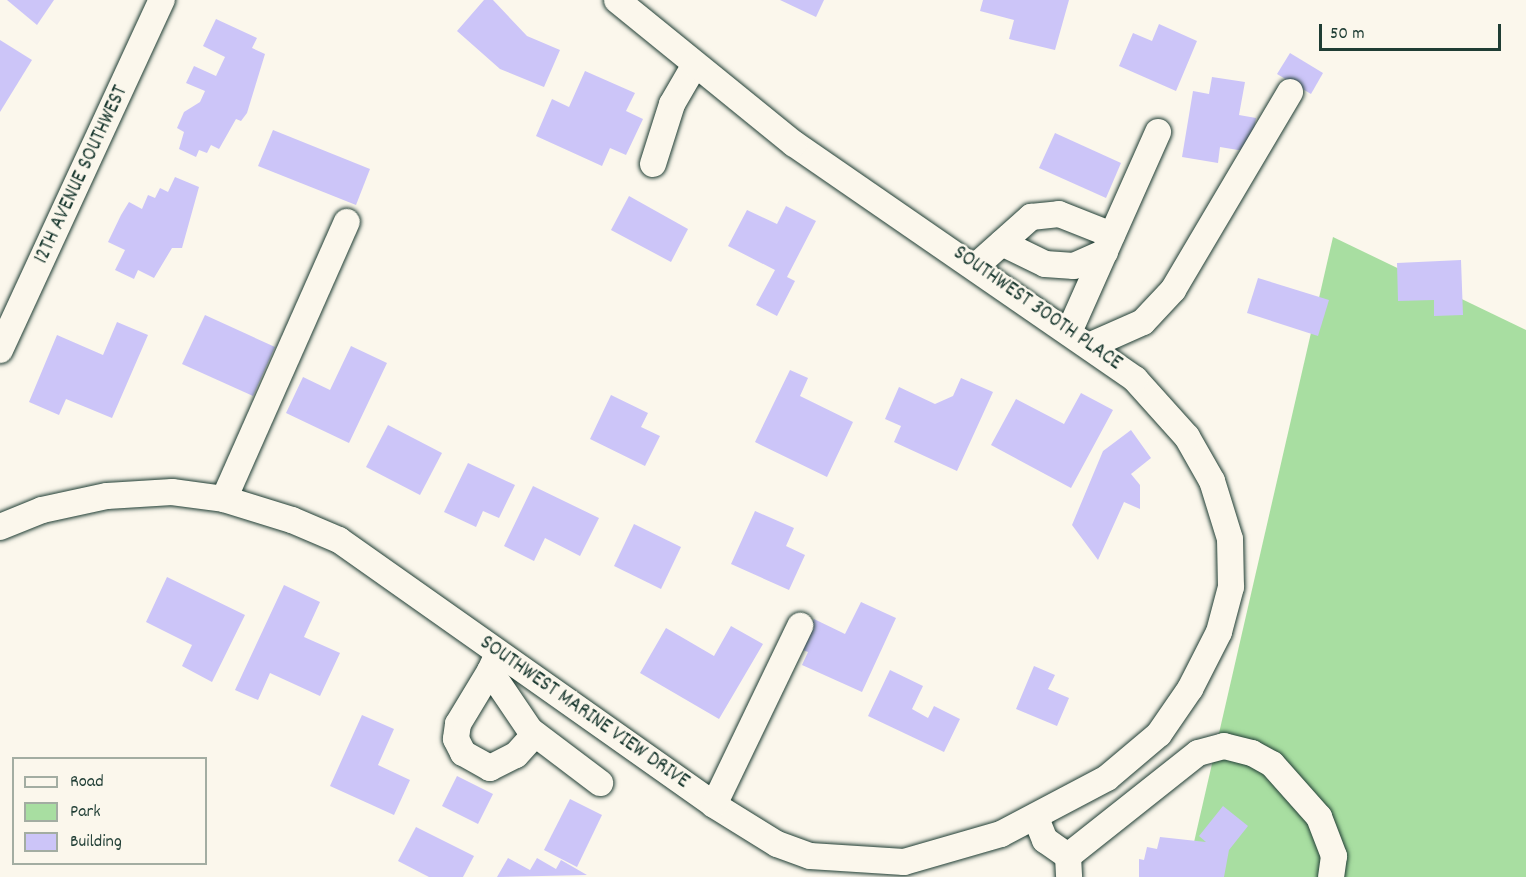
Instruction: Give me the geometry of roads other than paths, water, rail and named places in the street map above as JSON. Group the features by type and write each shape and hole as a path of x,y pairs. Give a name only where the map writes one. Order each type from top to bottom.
{"street":[{"name":"12TH AVENUE SOUTHWEST","path":"0,350 162,0"},
{"name":"SOUTHWEST 300TH PLACE","path":"617,0 694,66 794,144 976,266 1135,378 1186,437 1212,481 1230,539 1231,588 1219,632 1190,689 1160,734"},
{"path":"653,164 672,104 694,66"},
{"path":"1079,339 1143,322 1173,290 1290,92"},
{"path":"1079,339 1108,244 1158,132"},
{"path":"976,266 1031,217 1059,214 1108,244"},
{"path":"224,499 347,222"},
{"path":"1002,243 1045,264 1074,266 1108,244"},
{"name":"SOUTHWEST MARINE VIEW DRIVE","path":"0,527 42,510 107,496 172,492 224,499 339,540 494,662 777,844 810,856 852,862 904,862 1001,834 1036,818 1107,778 1160,734"},
{"path":"714,805 800,626"},
{"path":"494,662 535,734 600,783"},
{"path":"494,662 458,724 456,739 463,753 490,768 516,756 535,734"},
{"path":"1036,818 1045,840 1069,866 1198,753 1224,746 1252,753 1272,764 1319,818 1334,856 1331,877"}]}
